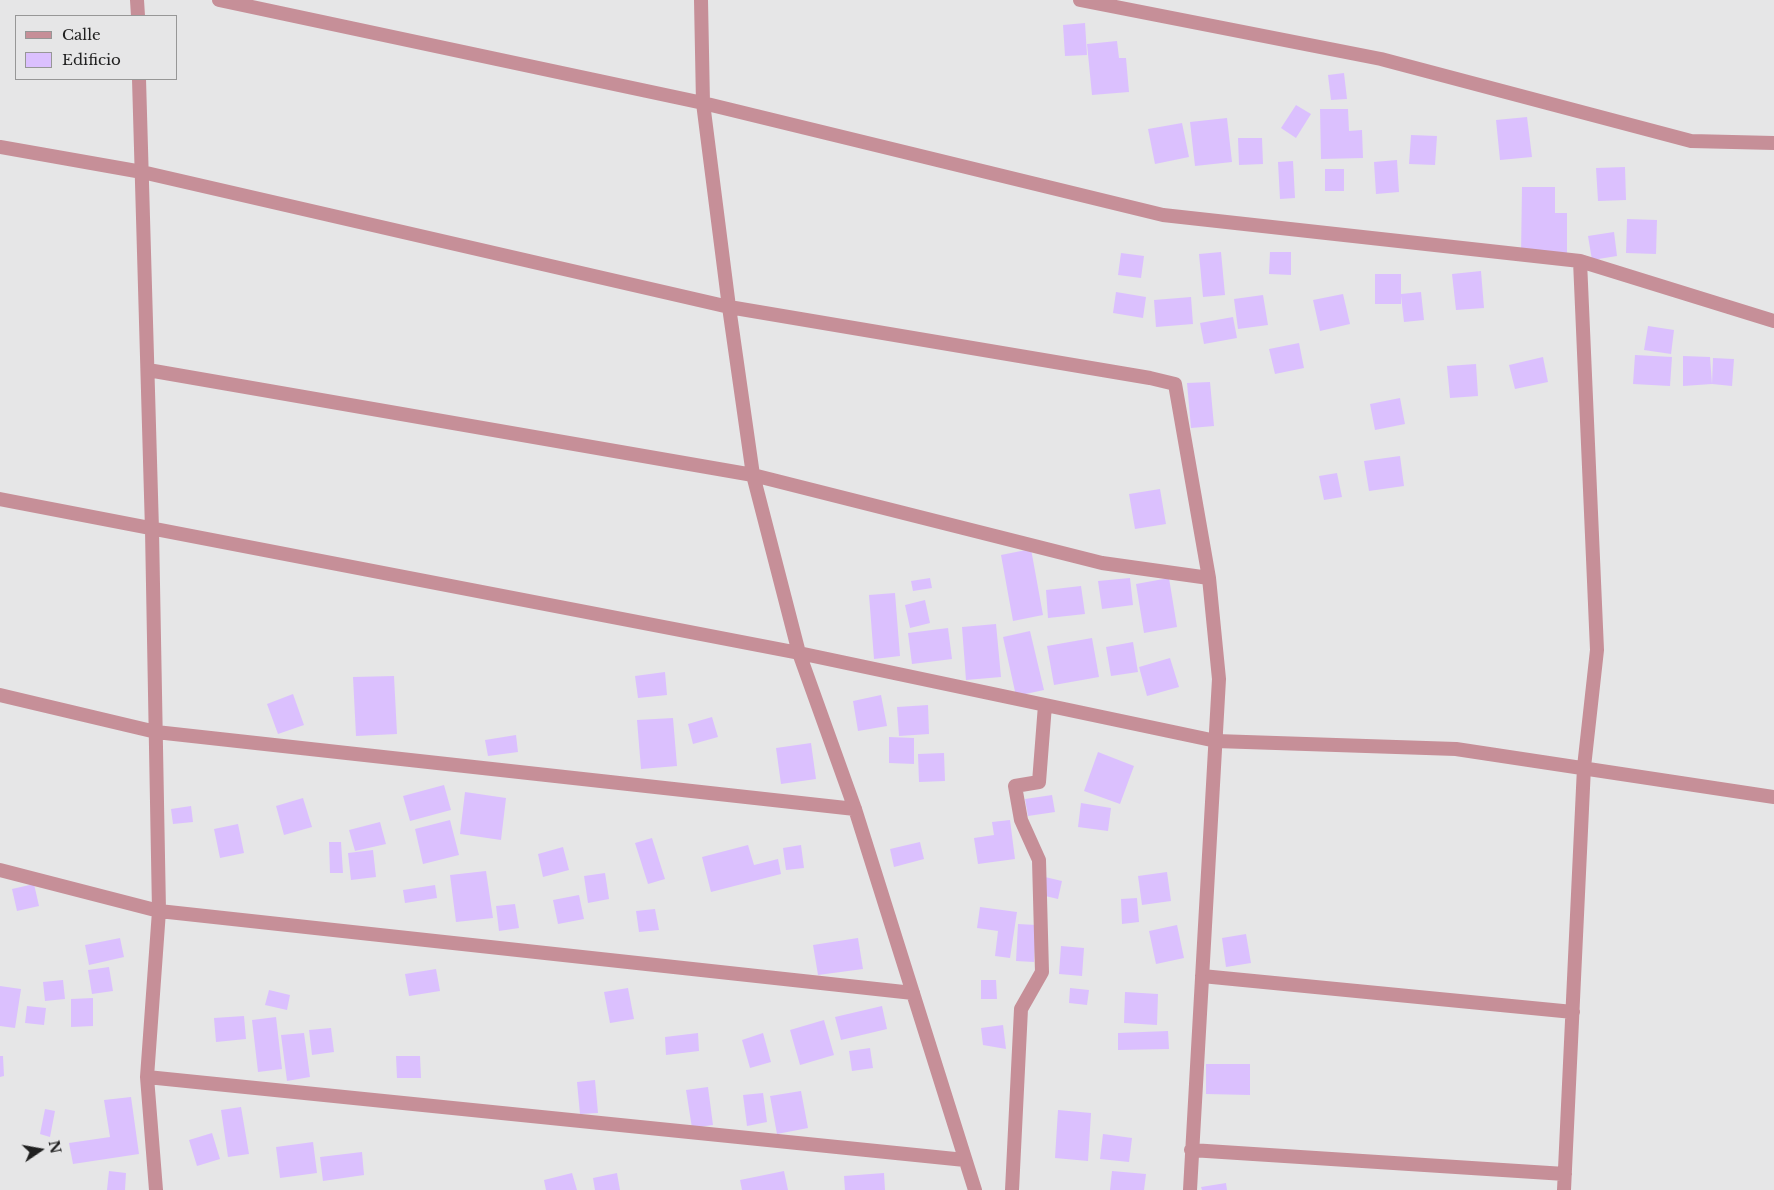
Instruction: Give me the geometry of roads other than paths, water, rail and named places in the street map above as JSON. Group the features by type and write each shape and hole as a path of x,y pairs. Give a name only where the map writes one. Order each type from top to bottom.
{"street":[{"path":"137,0 138,15"},
{"path":"219,0 704,102 1164,215 1580,261 1774,321"},
{"path":"701,0 704,102 729,307 753,476 799,654 855,809 975,1190"},
{"path":"1080,0 1381,59 1691,140 1774,143"},
{"path":"140,80 152,530 159,911 147,1077 156,1190"},
{"path":"0,147 142,172 729,307 1175,384 1209,578 1219,679 1190,1190"},
{"path":"1564,1190 1584,767 1597,650 1580,261"},
{"path":"148,370 753,476 1102,563 1209,578"},
{"path":"0,500 799,654 1216,741 1456,749 1774,797"},
{"path":"0,695 156,732 855,809"},
{"path":"1012,1190 1021,1009 1042,972 1039,860 1021,820 1015,786 1039,782 1045,705"},
{"path":"0,870 159,911 913,993"},
{"path":"1202,976 1573,1012"},
{"path":"147,1077 965,1160"},
{"path":"1191,1150 1565,1174"}]}
